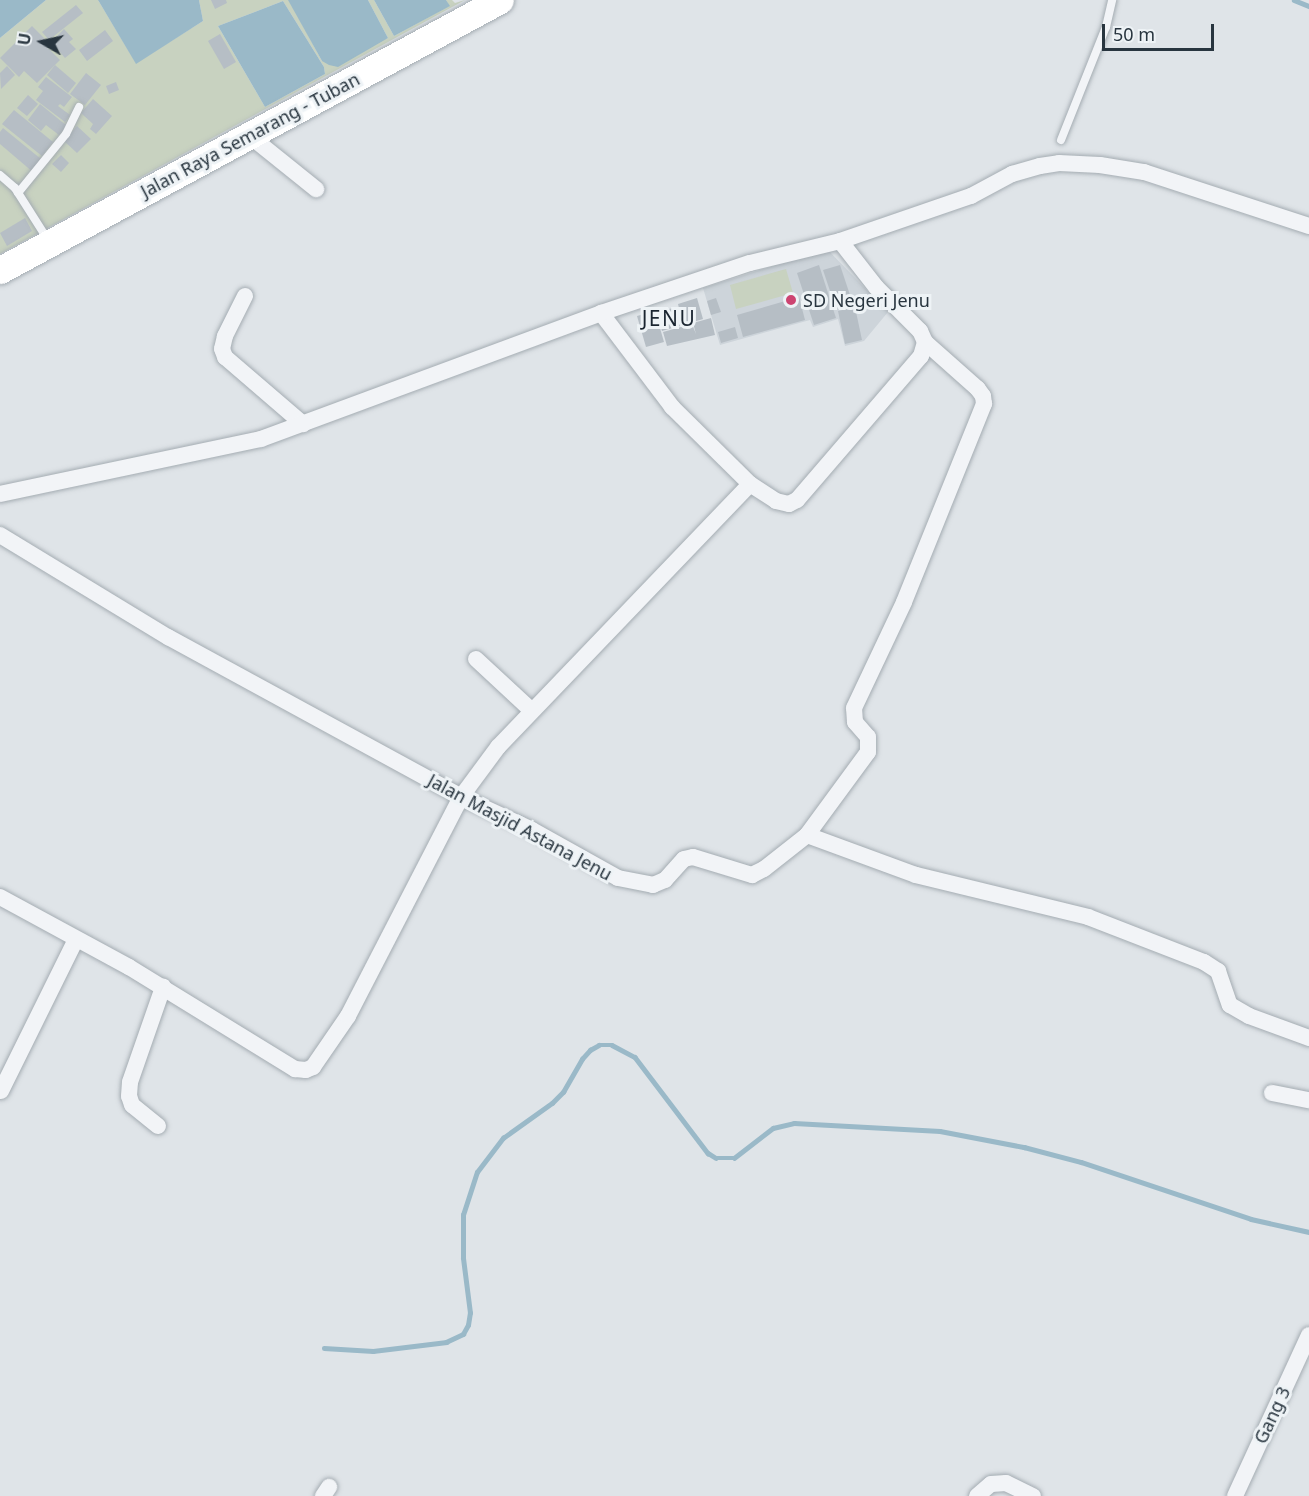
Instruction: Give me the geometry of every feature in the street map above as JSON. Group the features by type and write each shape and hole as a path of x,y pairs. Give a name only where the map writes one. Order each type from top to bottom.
{"highway":[{"name":"Jalan Raya Semarang - Tuban","path":"0,270 500,0"}],"street":[{"path":"250,136 316,189"},
{"path":"0,494 232,447 303,424 601,313 750,263 840,241 971,196 1019,172 1059,163 1120,166 1144,172 1309,226"},
{"path":"840,241 876,286 920,331 925,342 978,388 983,396 984,404 904,602 854,708 855,722 868,737 867,752 807,835 916,875 1078,914 1204,962 1218,971 1230,1005 1249,1016 1309,1038"},
{"path":"245,296 225,336 222,349 225,357 303,424"},
{"path":"601,313 672,407 750,484 776,501 789,504 797,500 921,356 925,342"},
{"path":"0,897 163,987 295,1069 306,1070 313,1067 348,1016 461,797 498,747 750,484"},
{"name":"Jalan Masjid Astana Jenu","path":"0,535 168,637 461,797 532,830 604,872 630,881 653,885 665,880 689,857 704,859 752,875 764,869 807,835"},
{"path":"476,659 532,711"},
{"path":"1,1091 76,939"},
{"path":"158,1126 132,1105 129,1096 130,1082 163,987"},
{"path":"1272,1093 1309,1100"},
{"name":"Gang 3","path":"1235,1496 1309,1335"},
{"path":"977,1496 991,1484 1006,1483 1032,1496"}],"lane":[{"path":"1061,140 1106,27 1112,0"},
{"path":"18,193 66,134 80,107"},
{"path":"0,175 18,193 50,242"}],"shaded area":[{"name":"SD Negeri Jenu","path":"827,249 888,312 864,341 845,346 838,319 813,327 810,320 720,345 703,288"}],"green space":[{"path":"46,0 98,0 136,63 203,21 199,0 289,0 322,61 388,38 368,0 374,0 394,36 449,6 446,0 452,0 455,3 465,0 0,254 0,38","holes":["283,1 324,67 325,74 265,107 218,26"]},
{"path":"786,269 793,293 736,309 730,285"}],"water":[{"path":"0,0 46,0 0,38"},
{"path":"98,0 199,0 203,21 136,64"},
{"path":"288,0 368,0 388,38 338,67 329,65 322,61"},
{"path":"374,0 446,0 450,6 394,36"},
{"path":"283,1 324,67 325,74 265,107 218,26"}],"building":[{"path":"211,0 226,0 227,3 215,9"},
{"path":"76,5 83,13 49,40 42,32"},
{"path":"32,26 45,39 42,42 60,60 37,83 24,71 19,77 0,58"},
{"path":"64,29 73,39 69,42 76,49 65,58 51,42"},
{"path":"105,30 113,41 87,61 79,50"},
{"path":"220,34 236,62 224,69 208,41"},
{"path":"55,65 76,83 68,93 47,75"},
{"path":"7,66 15,75 1,89 0,73"},
{"path":"86,73 101,85 85,105 70,94"},
{"path":"46,77 72,97 64,107 60,104 58,106 70,115 65,122 36,100 43,91 38,87"},
{"path":"116,82 119,90 109,94 106,86"},
{"path":"28,95 38,104 27,116 17,108"},
{"path":"93,99 112,116 96,134 90,129 93,124 81,113"},
{"path":"40,104 67,126 59,135 46,125 41,131 28,120"},
{"path":"14,110 53,142 42,156 2,124"},
{"path":"77,126 91,139 77,153 64,141"},
{"path":"3,128 41,159 34,173 0,144 0,132"},
{"path":"61,155 69,163 61,172 52,164"},
{"path":"25,218 32,231 7,246 0,233"},
{"path":"819,265 836,318 814,325 797,273"},
{"path":"840,265 851,298 834,303 823,270"},
{"path":"799,297 805,320 743,337 737,315"},
{"path":"697,298 703,319 683,325 678,304"},
{"path":"716,298 721,312 711,315 707,301"},
{"path":"677,307 682,325 662,331 657,312"},
{"path":"855,307 862,340 845,344 838,311"},
{"path":"655,311 664,342 646,347 637,316"},
{"path":"711,318 715,335 667,346 663,332 692,324 696,334 693,323"},
{"path":"735,327 738,338 721,343 718,332"}],"waterway":[{"path":"1294,0 1309,6"},
{"path":"324,1348 373,1351 446,1342 463,1334 468,1325 470,1313 463,1258 463,1215 477,1172 503,1138 552,1103 563,1092 582,1059 590,1050 599,1045 612,1045 635,1057 708,1153 716,1158 734,1158 773,1128 794,1123 940,1131 1024,1147 1081,1162 1251,1219 1309,1232"}],"place":[{"name":"SD Negeri Jenu","path":"791,300"}],"district":[{"name":"JENU","path":"669,318"}]}
